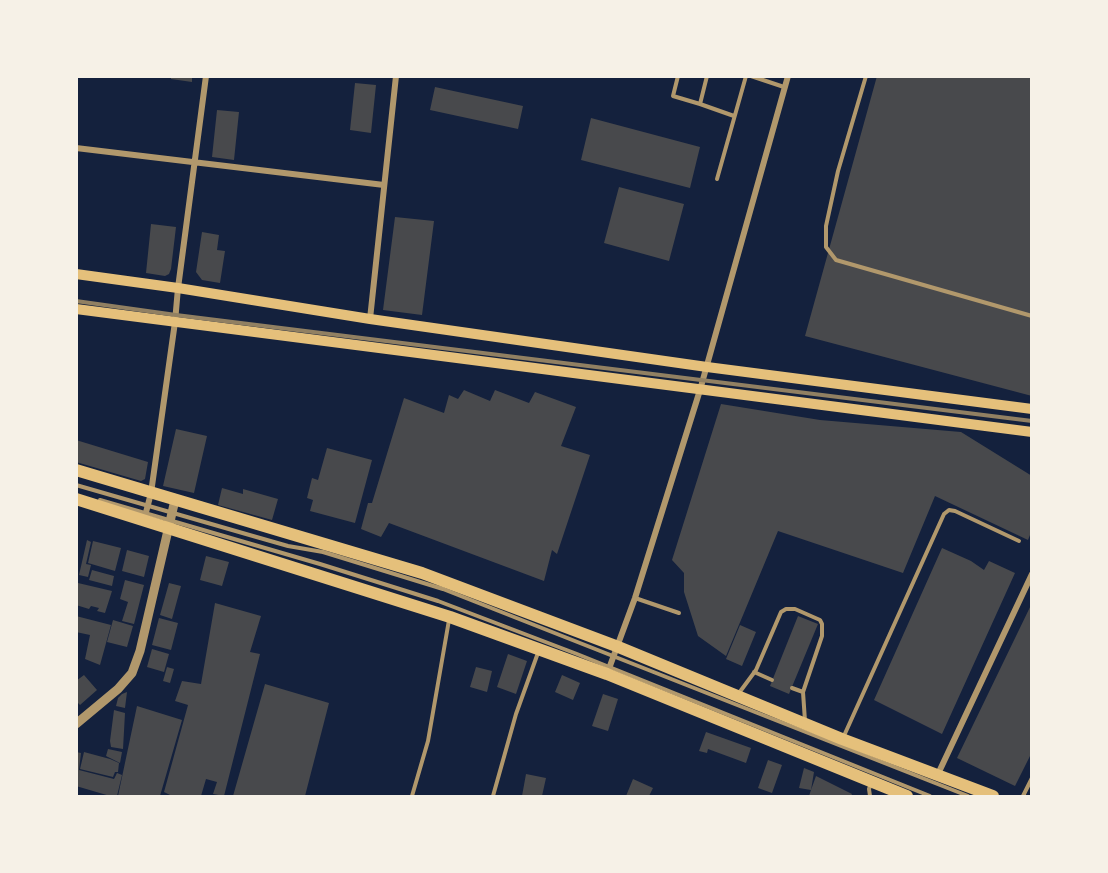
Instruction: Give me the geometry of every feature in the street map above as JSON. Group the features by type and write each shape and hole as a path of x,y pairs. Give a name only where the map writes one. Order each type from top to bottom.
{"main road":[{"path":"76,274 707,367 1032,409"},
{"path":"76,309 1032,432"},
{"path":"76,470 149,499 422,573 615,651 993,796"},
{"path":"76,499 145,517 450,617 539,650 608,671 872,783 891,794 907,796"}],"street":[{"path":"145,517 176,322 178,288 206,76"},
{"path":"370,319 396,76"},
{"path":"608,671 635,598 707,367 788,76"},
{"path":"76,148 384,185"},
{"path":"76,724 118,689 132,673 140,651 174,506"},
{"path":"938,774 1032,574"}],"lane":[{"path":"678,76 673,96 734,116"},
{"path":"700,104 707,76"},
{"path":"717,178 746,76"},
{"path":"751,76 785,87"},
{"path":"866,76 838,171 826,226 826,247 836,260 1032,316"},
{"path":"76,485 149,499"},
{"path":"76,494 145,517"},
{"path":"842,739 944,514 949,510 955,511 1019,541"},
{"path":"169,525 320,564 438,601 608,671 930,796"},
{"path":"635,598 679,613"},
{"path":"736,696 754,672 781,612 786,609 795,609 822,624 822,636 803,692 806,724"},
{"path":"412,796 428,741 450,617"},
{"path":"493,796 516,714 539,650"},
{"path":"615,651 968,796"},
{"path":"754,672 772,680"},
{"path":"792,688 803,692"},
{"path":"1023,796 1032,778"},
{"path":"870,796 869,789 872,783"}],"building":[{"path":"171,76 192,76 192,82 171,79"},
{"path":"877,76 1032,76 1032,396 805,336"},
{"path":"355,83 376,85 371,133 350,130"},
{"path":"435,87 523,106 518,129 430,110"},
{"path":"217,110 239,112 234,160 212,157"},
{"path":"591,118 700,147 690,188 581,160"},
{"path":"619,187 684,204 669,261 604,243"},
{"path":"395,217 434,221 422,315 383,310"},
{"path":"151,224 176,227 171,269 165,276 146,273"},
{"path":"202,232 219,235 217,250 225,251 220,283 202,280 196,272"},
{"path":"464,390 490,401 495,390 529,403 535,392 576,407 561,446 590,455 557,554 552,550 544,581 389,523 381,537 361,529 368,503 372,503 404,398 444,413 449,395 458,399"},
{"path":"721,404 820,420 961,432 1032,476 1032,530 1028,540 935,496 903,573 778,531 726,656 698,636 684,592 684,573 672,560"},
{"path":"176,429 207,436 194,493 163,486"},
{"path":"76,440 148,462 145,479 141,481 76,462"},
{"path":"327,448 372,460 355,523 310,511 313,500 307,498 312,478 318,480"},
{"path":"222,488 243,494 243,489 278,499 272,520 218,505"},
{"path":"87,540 91,542 86,564 91,565 88,577 79,575"},
{"path":"93,541 121,548 115,571 88,563"},
{"path":"942,548 971,561 984,570 989,561 1015,573 942,734 874,700"},
{"path":"127,550 149,556 144,577 122,571"},
{"path":"206,556 229,562 222,586 200,580"},
{"path":"92,570 114,576 112,586 89,580"},
{"path":"125,580 144,585 134,624 122,621 128,602 120,599"},
{"path":"78,583 112,591 105,613 97,611 99,608 91,606 89,609 76,605"},
{"path":"169,583 181,586 172,619 160,615"},
{"path":"215,603 261,616 250,652 260,654 224,796 213,794 217,782 206,779 201,796 172,796 164,792 188,705 175,701 182,681 201,684"},
{"path":"1032,603 1032,752 1015,786 957,758"},
{"path":"76,616 111,625 100,665 85,659 90,635 76,632"},
{"path":"798,616 818,624 789,694 770,686"},
{"path":"159,618 178,623 171,650 152,645"},
{"path":"113,620 133,626 127,647 107,642"},
{"path":"740,625 756,632 742,666 726,659"},
{"path":"152,649 169,654 164,672 147,667"},
{"path":"508,654 527,661 516,694 497,687"},
{"path":"167,667 174,669 170,683 163,681"},
{"path":"476,667 492,671 487,692 470,687"},
{"path":"84,675 97,690 80,705 76,701 76,681"},
{"path":"562,675 580,683 573,700 555,692"},
{"path":"265,684 329,703 305,796 233,796"},
{"path":"127,692 125,708 116,706 118,698"},
{"path":"603,694 618,699 608,731 592,726"},
{"path":"137,706 182,720 160,796 118,796"},
{"path":"114,710 125,713 123,749 111,747"},
{"path":"706,732 751,748 746,763 708,749 707,753 699,751"},
{"path":"108,749 122,752 120,763 106,756"},
{"path":"76,752 81,753 79,770 114,779 117,773 122,775 117,796 76,786"},
{"path":"84,752 119,763 118,772 115,772 113,777 80,769"},
{"path":"768,760 782,765 772,793 758,788"},
{"path":"804,768 814,772 811,790 799,788"},
{"path":"526,774 546,778 542,796 522,796"},
{"path":"816,776 852,794 851,796 809,796"},
{"path":"633,779 653,788 649,796 626,796"}],"railway":[{"path":"76,301 1032,421"}]}
